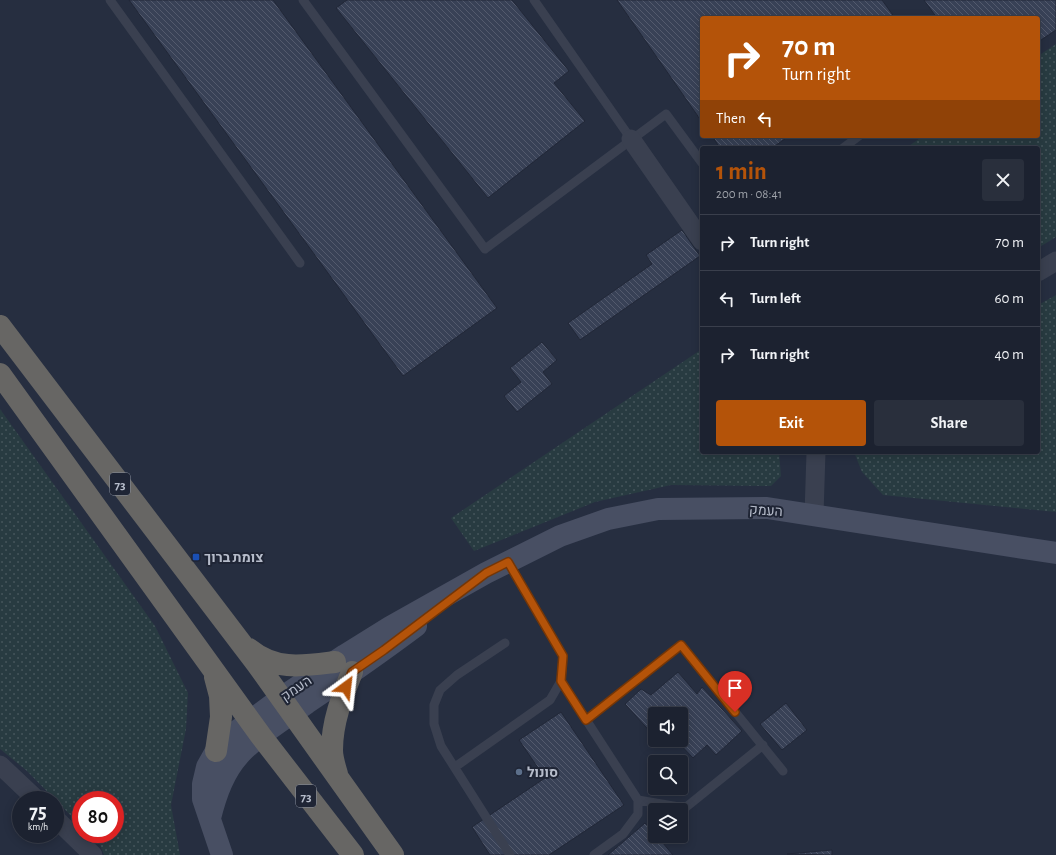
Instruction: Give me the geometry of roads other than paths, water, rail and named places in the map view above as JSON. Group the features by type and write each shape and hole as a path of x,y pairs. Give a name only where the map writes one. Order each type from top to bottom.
{"highway":[{"name":"73","path":"0,326 239,641 393,855"},
{"name":"73","path":"0,374 255,729 353,855"},
{"path":"239,641 259,657 282,665 344,667 340,701 334,728 332,751 338,780"},
{"path":"214,672 220,696 221,717 216,752"}],"main road":[{"name":"העמק","path":"222,855 203,799 203,784 208,767 216,752 230,736 255,729 344,667 384,650 486,573 560,536 608,519 658,509 767,508 1056,553"},
{"name":"העמק","path":"210,820 216,796 226,773 241,753 255,729"}],"street":[{"path":"630,139 700,237"},
{"path":"1040,271 1056,261"},
{"path":"814,515 816,454"},
{"path":"0,765 27,791"},
{"path":"64,827 93,855"}],"lane":[{"path":"110,0 300,263"},
{"path":"303,0 485,249 630,139 666,114 700,160"},
{"path":"534,0 630,139"},
{"path":"846,146 857,138"},
{"path":"455,767 550,700 561,681 563,656 508,562"},
{"path":"505,643 457,675 440,690 434,705 434,724 441,746 510,855"},
{"path":"586,720 681,645 783,771"},
{"path":"561,681 638,800 638,814 623,834 594,855"},
{"path":"638,800 685,808 763,745"}],"place":[{"name":"צומת ברוך","path":"196,557"},
{"name":"סונול","path":"519,772"}]}
